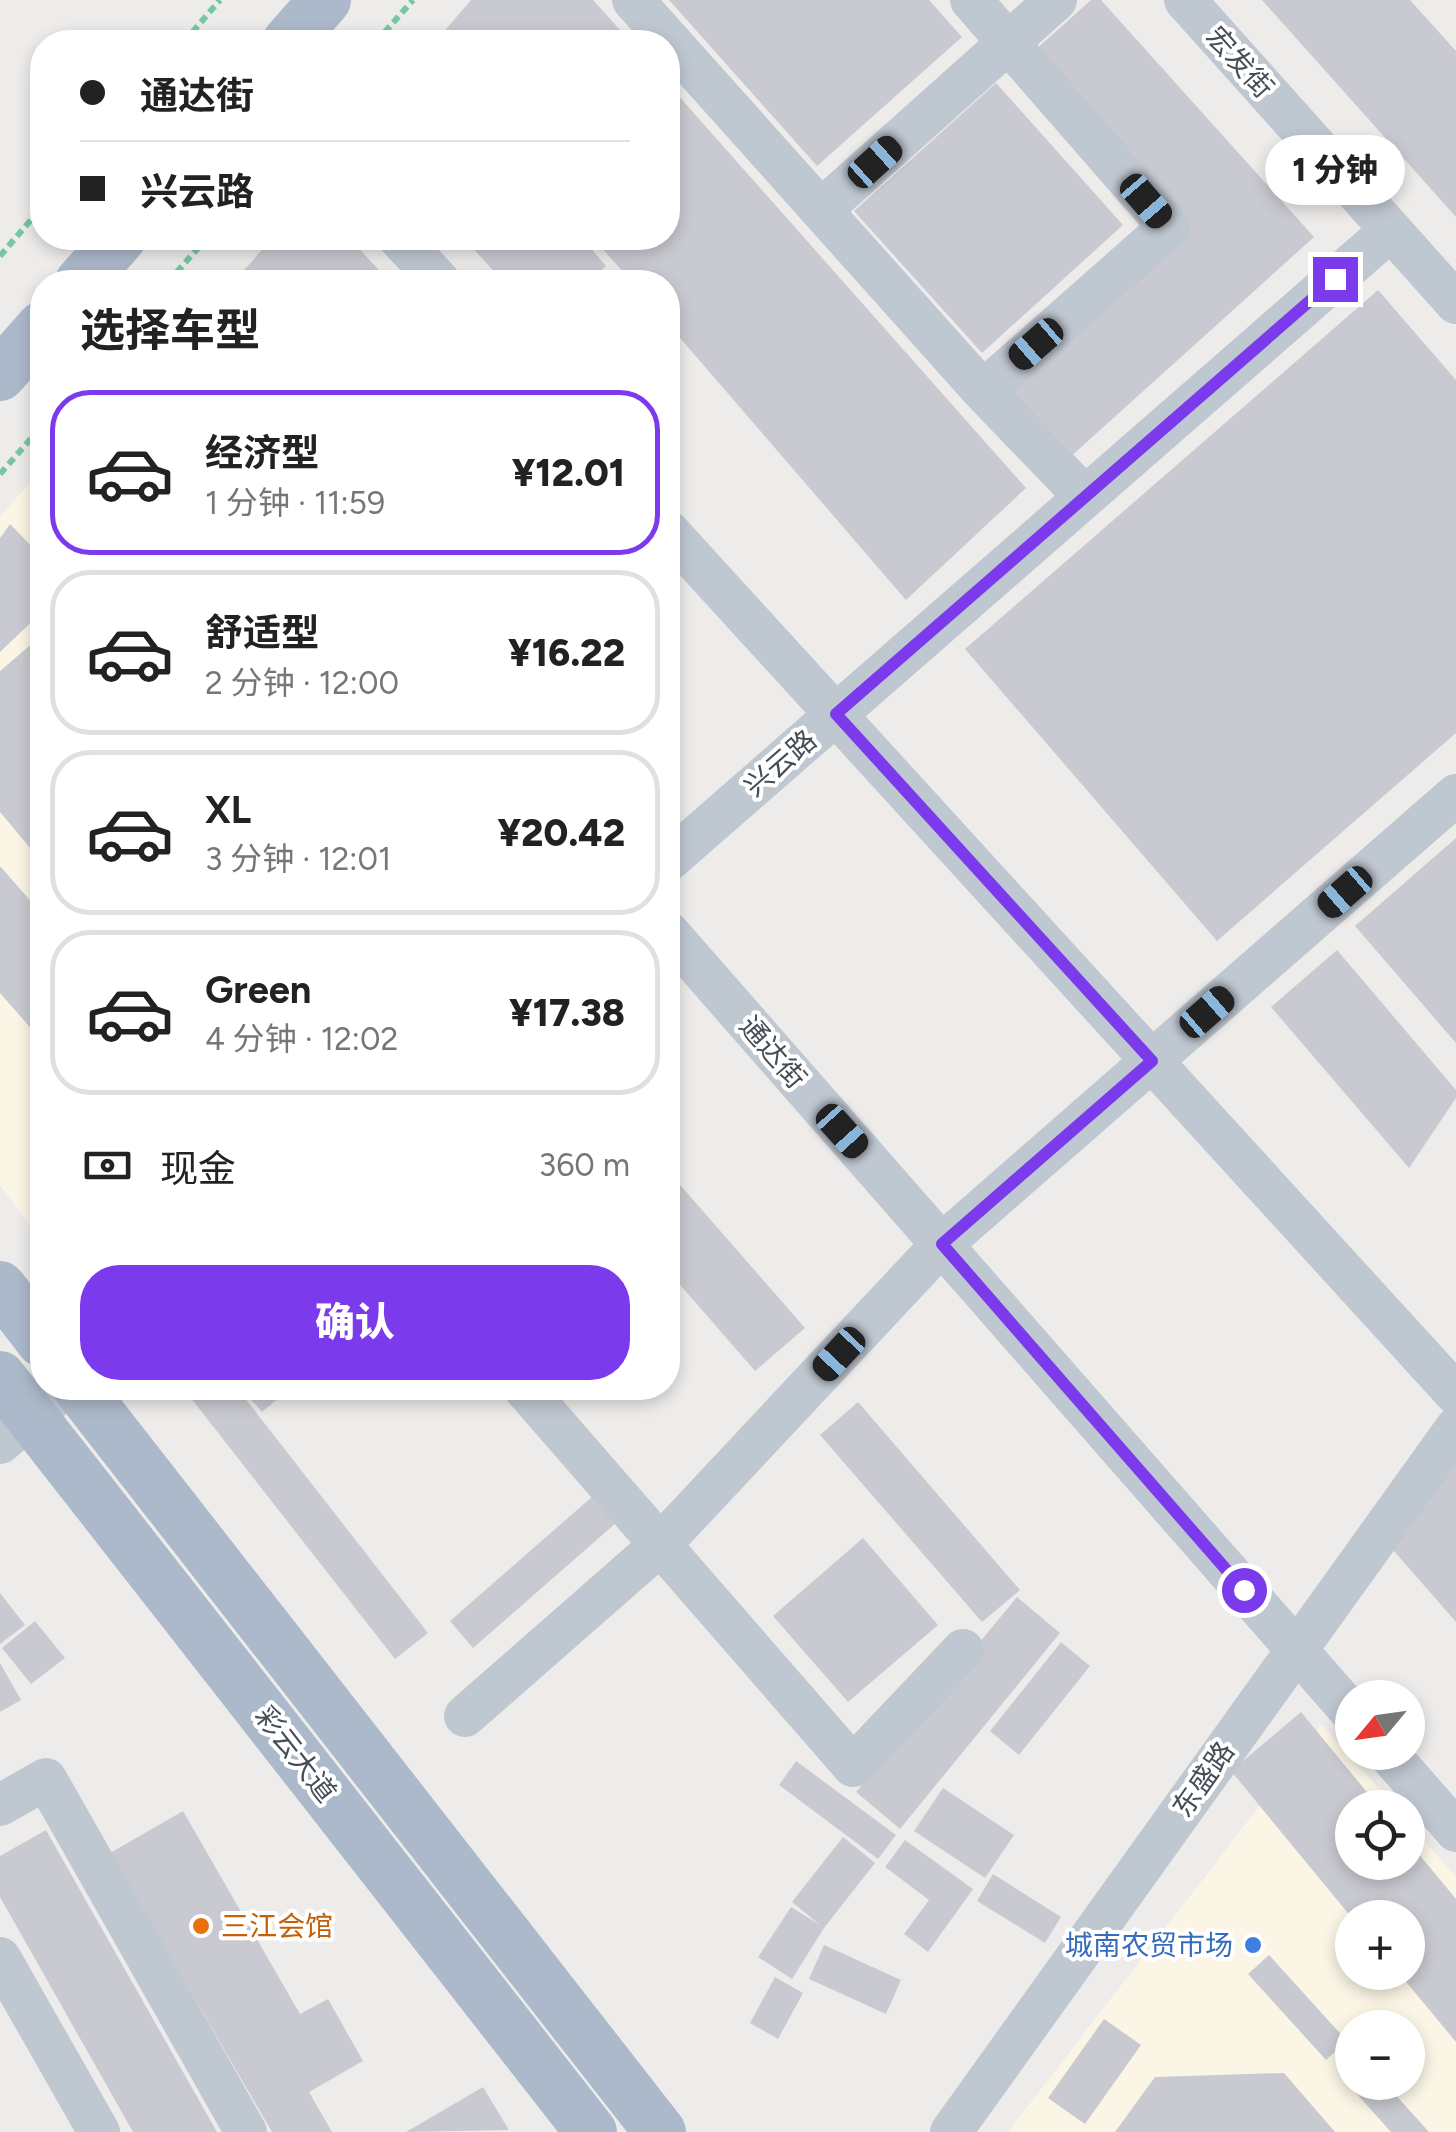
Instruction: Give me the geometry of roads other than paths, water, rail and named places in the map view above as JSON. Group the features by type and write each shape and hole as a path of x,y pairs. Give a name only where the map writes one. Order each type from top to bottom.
{"main road":[{"path":"299,30 325,0"},
{"path":"0,375 30,340"},
{"path":"0,1287 30,1326"},
{"name":"彩云大道","path":"88,1400 660,2132"},
{"name":"彩云大道","path":"24,1406 591,2132"}],"street":[{"path":"633,0 660,30"},
{"path":"971,0 1170,227 983,390"},
{"path":"822,210 1056,0"},
{"name":"宏发街","path":"1185,0 1456,303"},
{"path":"680,52 983,390 1085,497"},
{"name":"兴云路","path":"680,850 1391,230"},
{"path":"410,250 429,270"},
{"path":"680,544 1456,1394"},
{"path":"464,1716 660,1546 942,1244 1456,795"},
{"name":"通达街","path":"680,946 1335,1694"},
{"path":"534,1400 853,1766 963,1650"},
{"name":"东盛路","path":"951,2132 1456,1428"},
{"path":"1403,1770 1456,1831"},
{"path":"0,1804 46,1778 246,2132"},
{"path":"0,1958 99,2132"}],"place":[{"name":"三江会馆","path":"201,1926"},
{"name":"城南农贸市场","path":"1253,1945"}]}
